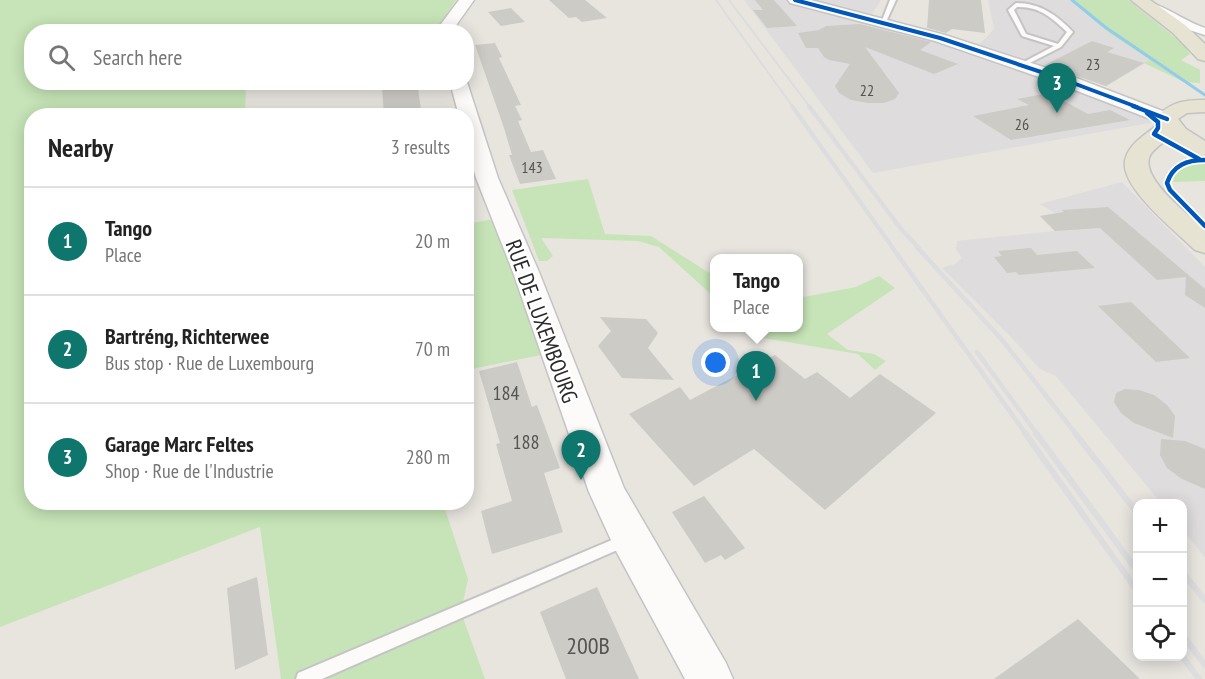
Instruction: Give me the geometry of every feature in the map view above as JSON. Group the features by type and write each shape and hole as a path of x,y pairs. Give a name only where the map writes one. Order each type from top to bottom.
{"main road":[{"path":"449,24 467,0"},
{"path":"1139,0 1179,30 1205,55"},
{"name":"RUE DE LUXEMBOURG","path":"461,90 467,108"},
{"path":"1205,106 1172,118 1159,137 1144,146 1137,157 1137,172 1149,188 1205,244"},
{"path":"1172,118 1182,138 1205,152"},
{"name":"RUE DE LUXEMBOURG","path":"474,133 487,178 526,272 607,492 630,538 710,679"},
{"path":"1149,188 1150,174 1155,163 1170,156 1205,152"}],"street":[{"path":"795,0 940,38 1172,118"},
{"path":"1139,0 1184,25 1205,32"}],"lane":[{"path":"883,22 893,0"},
{"path":"1022,65 1059,46 1070,32 1046,10 1029,4 1016,5 1011,10 1024,35 1059,46"},
{"path":"304,679 630,538"}],"shaded area":[{"path":"744,0 787,0 944,43 1151,117 1155,122 873,173"},
{"path":"809,0 881,0 872,14"},
{"path":"988,0 1070,0 1109,33 1151,60 1106,86 979,45 994,29"},
{"path":"1122,182 1205,267 1205,558 1187,535 1187,499 1158,499 1056,376 1040,369 942,268 955,264 962,258 956,249 957,241 1054,231 1040,216 1055,213 1040,204"}],"green space":[{"path":"0,0 456,0 440,24 24,24 24,90 246,90 245,108 24,108 24,510 445,510 468,579 461,612 485,679 281,679 260,527 0,627"},
{"path":"1070,0 1128,0 1183,44 1190,54 1181,60 1200,70 1200,83 1184,82 1144,63 1150,60 1109,33"},
{"path":"1192,161 1205,161 1205,181 1173,182 1177,169"},
{"path":"588,179 605,234 651,236 710,273 710,293 659,247 638,241 541,238 553,256 547,261 539,261 512,190"},
{"path":"494,219 541,355 474,369 474,223"},
{"path":"879,276 895,288 827,334 848,350 874,354 886,361 875,370 858,354 752,336 748,332 803,332 803,297 856,287"}],"building":[{"path":"549,0 585,0 607,18 582,22 576,17 569,18"},
{"path":"755,0 774,0 797,26 767,28 753,10 763,10"},
{"path":"929,0 981,0 985,33 952,29 946,33 927,28"},
{"path":"511,8 525,22 501,26 488,12"},
{"path":"860,24 931,42 920,50 958,64 934,74 865,47 899,93 895,99 884,103 851,100 839,93 835,86 850,64 829,60 818,48 806,48 798,33 819,30 826,26"},
{"path":"1092,41 1114,48 1107,52 1144,63 1106,86 1045,65"},
{"path":"495,43 502,57 499,58 521,105 515,106 522,120 518,121 531,152 543,150 556,179 520,184 509,155 512,155 504,128 475,45"},
{"path":"382,90 418,90 421,108 383,108"},
{"path":"1049,93 1088,114 1110,110 1130,120 1011,140 973,116 1029,105 1017,99"},
{"path":"1108,207 1205,289 1205,308 1185,295 1186,277 1157,280 1100,228 1055,231 1040,216 1064,212 1062,210"},
{"path":"1031,248 1037,255 1077,251 1095,268 1019,275 1016,272 1007,273 994,257 1002,256 998,251"},
{"path":"1131,302 1190,358 1156,362 1098,306"},
{"path":"600,317 646,319 658,333 648,348 674,380 622,378 598,346 611,331"},
{"path":"775,355 805,379 817,372 850,398 880,374 936,413 825,510 754,449 694,486 629,414 680,387 690,400"},
{"path":"517,362 532,407 537,405 560,468 544,473 563,532 492,554 481,511 512,501 496,444 500,443 479,371"},
{"path":"1125,389 1139,390 1154,395 1167,405 1175,416 1173,438 1134,423 1121,413 1114,402 1116,393"},
{"path":"1161,439 1185,441 1205,449 1205,489 1182,479 1167,468 1160,455"},
{"path":"704,496 745,548 725,560 721,555 705,563 672,512"},
{"path":"257,577 268,655 235,670 227,588"},
{"path":"597,587 639,679 566,679 540,612"},
{"path":"1078,619 1140,679 994,679"}],"waterway":[{"path":"1072,0 1105,27 1205,95"}],"railway":[{"path":"716,0 793,107"},
{"path":"729,0 810,107"},
{"path":"792,106 893,248"},
{"path":"809,106 901,229 919,248"},
{"path":"892,247 1026,434"},
{"path":"917,247 1003,341 1076,434"},
{"path":"977,352 1037,434"},
{"path":"1025,433 1133,585"},
{"path":"1036,433 1133,565"},
{"path":"1075,433 1133,508"},
{"path":"1187,578 1205,600"},
{"path":"1187,641 1205,665"},
{"path":"1186,661 1199,679"}],"cycle path":[{"path":"795,0 940,38 1065,80 1167,119"},
{"path":"1147,113 1158,122 1158,128 1154,134 1199,159"},
{"path":"1205,160 1192,160 1176,167 1167,183 1170,190 1205,226"}],"place":[{"name":"Garage Marc Feltes","path":"1057,113"},
{"name":"Tango","path":"756,401"},
{"name":"Bartréng, Richterwee","path":"581,480"}]}
